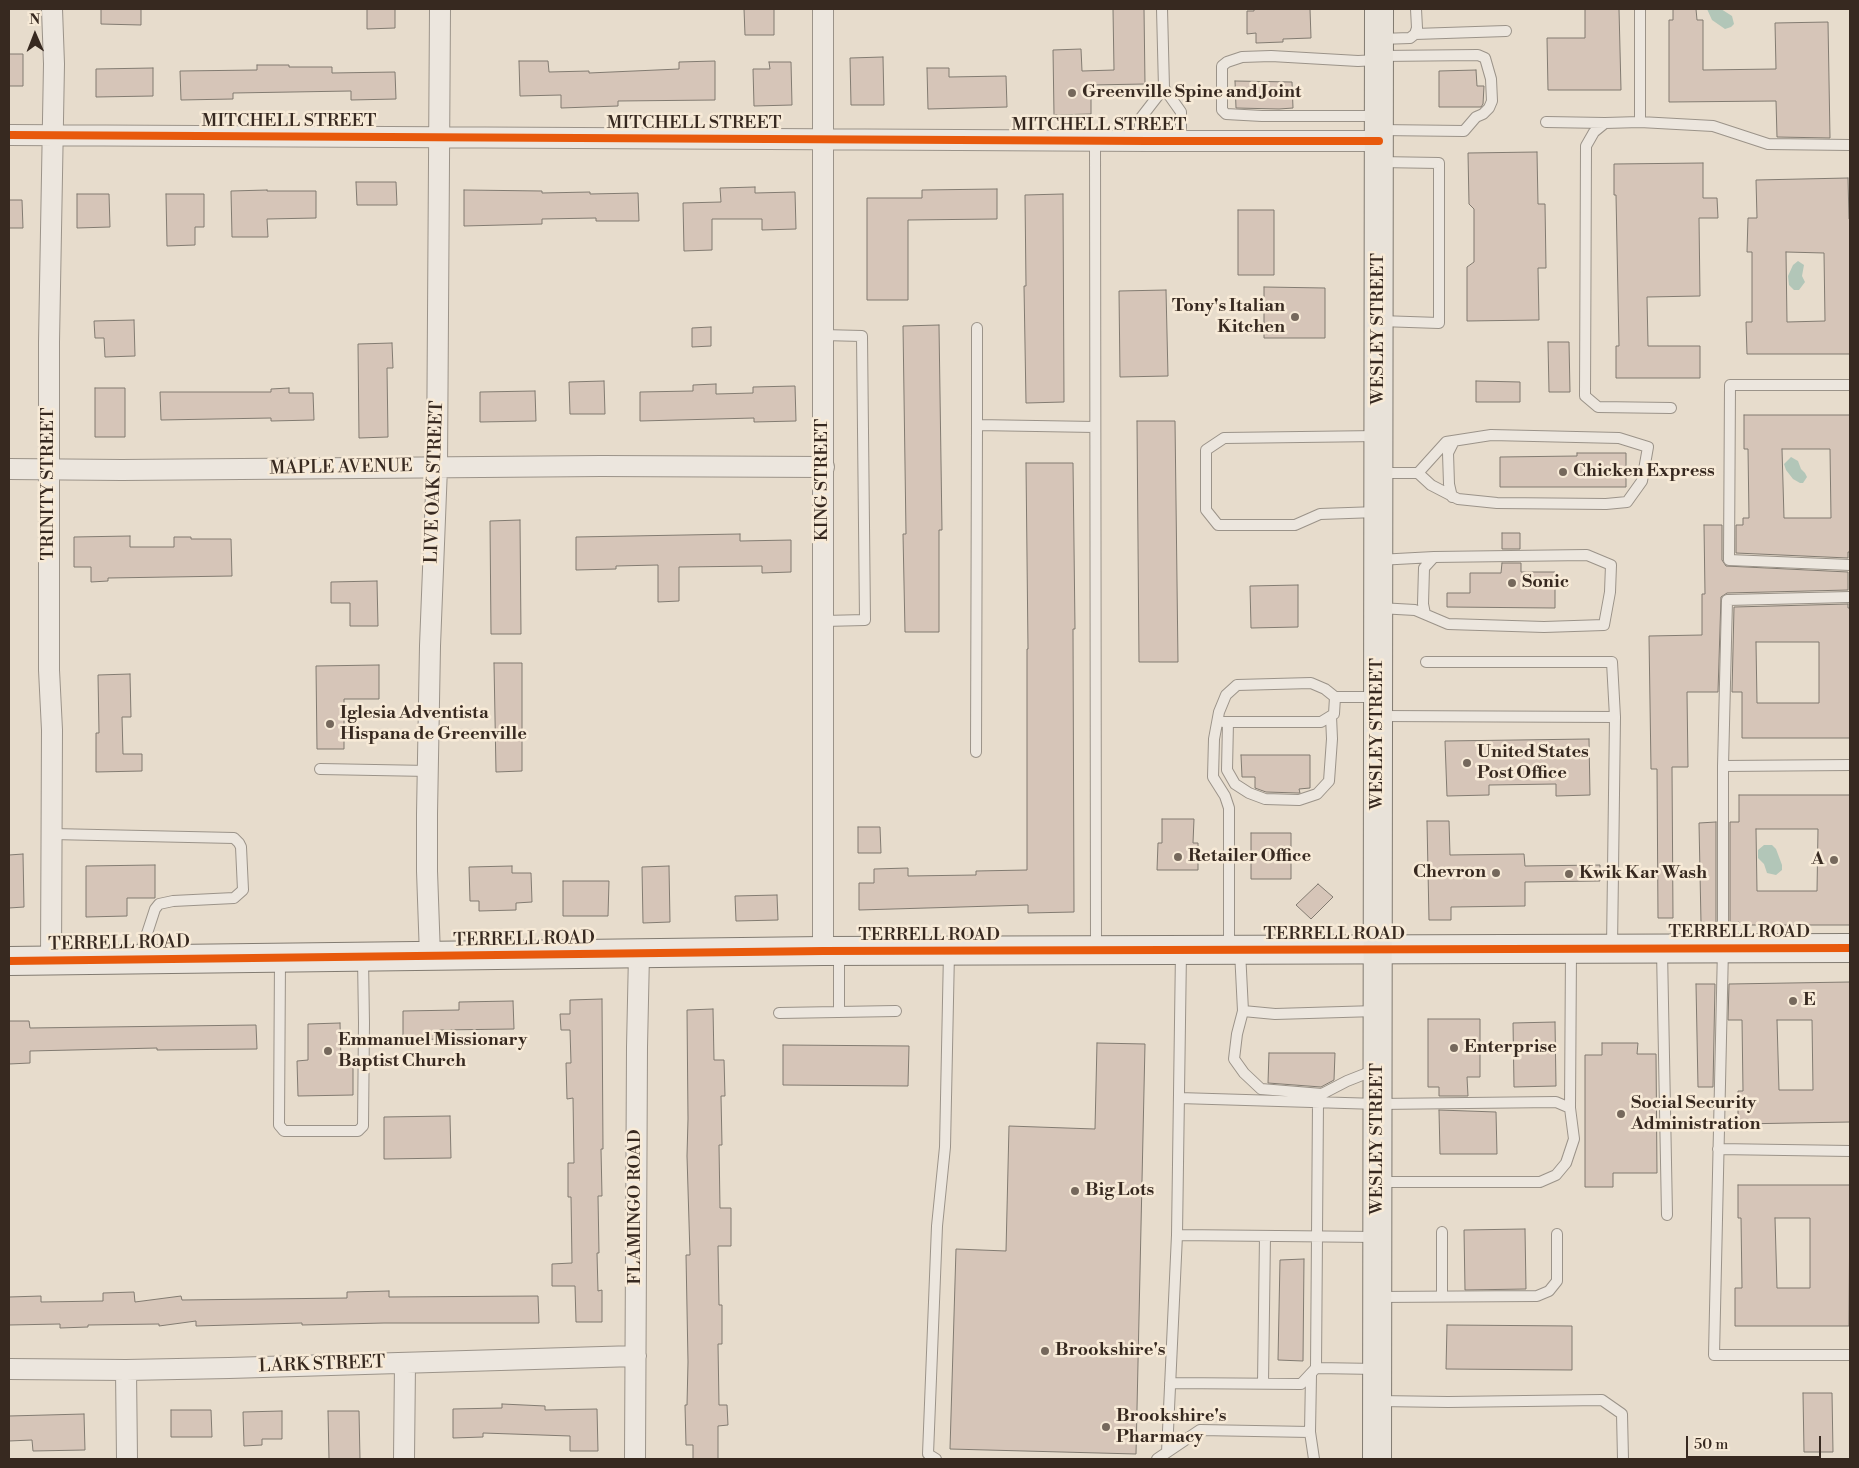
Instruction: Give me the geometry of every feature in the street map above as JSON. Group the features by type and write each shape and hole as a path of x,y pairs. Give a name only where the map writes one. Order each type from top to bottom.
{"main road":[{"name":"WESLEY STREET","path":"1377,1459 1379,9"}],"street":[{"name":"TRINITY STREET","path":"51,960 52,730 49,670 49,342 54,64 52,9"},
{"name":"LIVE OAK STREET","path":"430,956 427,871 430,646 436,467 440,9"},
{"name":"KING STREET","path":"823,9 824,621 831,951"},
{"name":"MITCHELL STREET","path":"9,135 605,139 822,138 1181,142 1379,137"},
{"name":"MAPLE AVENUE","path":"9,469 824,468"},
{"name":"TERRELL ROAD","path":"9,961 831,951 1850,948"},
{"name":"FLAMINGO ROAD","path":"635,1459 639,954"},
{"name":"LARK STREET","path":"9,1369 126,1370 636,1356"},
{"path":"404,1459 405,1362"},
{"path":"126,1370 127,1459"}],"lane":[{"path":"1162,9 1164,88 1181,112 1181,142"},
{"path":"1379,321 1439,323 1439,163 1379,137 1262,116 1226,114 1222,110 1222,66 1227,62 1242,57 1271,56 1358,61 1415,34 1417,28 1416,9"},
{"path":"1640,9 1640,122"},
{"path":"1415,34 1506,31"},
{"path":"1379,52 1478,55 1485,58 1491,79 1492,101 1489,108 1483,114 1476,117 1464,130 1379,137"},
{"path":"1140,141 1140,119 1164,88"},
{"path":"1546,122 1640,122 1714,126 1768,144 1850,144"},
{"path":"1605,123 1594,132 1586,146 1585,396 1598,407 1671,408"},
{"path":"1095,140 1096,951"},
{"path":"976,752 977,328"},
{"path":"823,335 862,336 864,610 864,620 824,621"},
{"path":"1850,385 1730,385 1729,550 1729,560 1850,565"},
{"path":"977,425 1095,427"},
{"path":"1378,473 1418,473 1431,486 1458,499 1497,503 1606,504 1627,502 1642,481 1648,447 1619,438 1491,435 1446,442 1418,473"},
{"path":"1378,512 1320,514 1295,525 1218,525 1206,510 1206,450 1224,438 1379,436"},
{"path":"1452,497 1448,484 1448,453 1454,440"},
{"path":"1378,560 1434,557 1588,555 1611,565 1610,592 1604,625 1544,627 1448,624 1415,610 1378,608"},
{"path":"1425,614 1423,604 1424,568 1434,557"},
{"path":"1850,597 1726,600 1723,766 1723,948 1714,1355 1850,1355"},
{"path":"1426,662 1612,662 1615,717 1612,949"},
{"path":"1378,1069 1346,1081 1322,1094 1261,1089 1244,1073 1234,1059 1242,1011 1235,950 1229,808 1225,796 1213,777 1214,739 1219,712 1226,695 1237,685 1311,683 1325,688 1335,696 1378,706 1615,717"},
{"path":"1217,722 1321,722 1334,714 1335,696"},
{"path":"1228,722 1227,770 1235,784 1249,793 1265,799 1299,800 1317,794 1329,781 1332,739 1330,716"},
{"path":"1723,766 1850,765"},
{"path":"320,769 429,771"},
{"path":"52,834 234,838 239,843 241,847 243,890 234,898 173,901 159,904 155,909 139,959"},
{"path":"1377,1182 1540,1182 1556,1175 1566,1163 1574,1139 1570,1108 1571,949"},
{"path":"1662,949 1667,1215"},
{"path":"1167,1452 1177,1235 1181,950"},
{"path":"831,951 839,1012"},
{"path":"936,1459 928,1454 937,1226 945,1147 949,951"},
{"path":"280,958 279,1125 284,1131 358,1131 363,1126 363,957"},
{"path":"780,1013 896,1011"},
{"path":"1242,1011 1276,1014 1378,1011"},
{"path":"1179,1098 1378,1104 1556,1102 1570,1108"},
{"path":"1314,1459 1310,1432 1317,1236 1318,1102"},
{"path":"1718,1149 1850,1152"},
{"path":"1442,1232 1442,1296"},
{"path":"1377,1297 1537,1296 1549,1291 1557,1281 1557,1234"},
{"path":"1177,1235 1377,1237"},
{"path":"1263,1383 1265,1236"},
{"path":"1170,1383 1301,1384 1313,1371 1377,1369"},
{"path":"1377,1401 1602,1400 1622,1414 1623,1459"},
{"path":"1157,1459 1200,1430 1310,1432"}],"shaded area":[{"path":"1707,9 1721,9 1732,16 1734,24 1725,29 1712,20"},
{"path":"1798,261 1804,265 1802,276 1805,282 1799,290 1794,290 1789,285 1788,276 1793,265"},
{"path":"1791,457 1798,461 1807,477 1803,483 1793,479 1786,470 1784,464"},
{"path":"1764,845 1772,845 1776,849 1782,870 1776,875 1767,873 1764,864 1758,858 1758,850"}],"building":[{"path":"101,9 141,9 141,25 101,24"},
{"path":"367,9 395,9 395,28 367,29"},
{"path":"744,9 774,9 774,35 745,35"},
{"path":"1113,9 1144,9 1145,84 1091,85 1091,114 1054,115 1053,50 1081,49 1082,71 1114,70"},
{"path":"1254,9 1310,9 1311,38 1283,39 1283,42 1256,43 1256,33 1247,34 1247,11 1254,11"},
{"path":"1585,9 1619,9 1621,90 1548,90 1547,38 1585,38"},
{"path":"1673,9 1696,9 1697,20 1703,20 1703,70 1776,69 1775,23 1828,22 1830,138 1777,137 1776,101 1669,102 1669,20 1673,20"},
{"path":"9,54 23,54 23,86 9,86"},
{"path":"883,57 884,105 851,105 850,58"},
{"path":"519,61 548,61 549,72 589,71 589,73 679,69 679,62 715,61 715,100 618,101 618,106 561,108 561,95 520,96"},
{"path":"769,62 791,62 792,105 754,106 753,69 770,69"},
{"path":"257,65 332,67 332,73 395,72 396,99 351,100 351,91 233,93 233,99 181,100 180,71 257,70"},
{"path":"153,68 153,96 96,97 96,69"},
{"path":"927,68 949,68 949,77 1006,76 1007,107 928,109"},
{"path":"1476,70 1477,86 1484,86 1483,104 1481,107 1439,107 1439,71"},
{"path":"1235,81 1292,82 1293,108 1236,108"},
{"path":"1537,152 1538,204 1545,204 1546,268 1538,268 1539,320 1467,321 1467,267 1474,262 1474,209 1469,204 1468,153"},
{"path":"1703,163 1703,198 1717,198 1718,218 1699,218 1700,296 1647,297 1648,346 1700,346 1700,378 1616,378 1616,346 1619,346 1614,164"},
{"path":"1848,178 1850,219 1850,354 1747,354 1746,322 1752,322 1752,252 1747,252 1748,218 1757,218 1756,180","holes":["1786,252 1824,253 1825,321 1787,322"]},
{"path":"356,182 396,182 397,205 357,205"},
{"path":"755,187 755,193 795,192 796,229 762,230 762,219 712,219 712,250 684,251 683,203 721,202 720,188"},
{"path":"997,189 997,219 908,220 908,300 867,300 867,198 922,198 922,190"},
{"path":"464,190 542,191 542,193 590,192 590,194 638,193 639,221 596,221 596,218 542,219 542,224 464,226"},
{"path":"231,191 316,191 316,218 267,219 268,237 232,237"},
{"path":"77,194 109,194 110,227 77,228"},
{"path":"166,194 204,194 204,227 195,227 195,245 167,246"},
{"path":"1063,194 1064,402 1026,403 1025,195"},
{"path":"9,200 22,200 23,228 9,228"},
{"path":"1238,210 1274,210 1274,275 1238,275"},
{"name":"Tony's Italian Kitchen","path":"1264,287 1325,288 1325,338 1264,338"},
{"path":"1166,290 1168,376 1120,377 1119,291"},
{"path":"134,320 135,356 105,357 104,338 95,338 94,321"},
{"path":"939,325 942,530 939,530 939,632 905,632 903,534 906,534 903,326"},
{"path":"711,327 711,346 692,347 692,328"},
{"path":"1548,342 1569,342 1570,392 1549,392"},
{"path":"392,343 393,368 387,368 388,437 359,438 358,344"},
{"path":"604,381 605,414 570,414 569,382"},
{"path":"1476,381 1520,382 1520,402 1476,402"},
{"path":"716,384 716,394 753,393 753,387 795,386 796,421 754,422 754,418 640,421 640,392 693,391 693,385"},
{"path":"95,388 125,388 125,437 95,437"},
{"path":"289,388 289,393 313,393 314,420 271,421 271,418 161,420 160,392 271,392 271,389"},
{"path":"535,391 536,421 480,422 480,392"},
{"path":"1744,415 1850,415 1850,552 1848,552 1848,558 1736,553 1736,525 1743,525 1743,518 1749,518 1748,449 1744,449","holes":["1782,449 1830,449 1831,518 1784,518"]},
{"path":"1137,421 1175,421 1178,662 1139,662"},
{"name":"Chicken Express","path":"1577,453 1626,453 1626,487 1500,487 1500,457 1577,456"},
{"path":"1026,463 1073,463 1075,629 1073,629 1074,912 1028,913 1028,905 859,910 859,883 874,883 874,869 908,868 908,876 976,875 976,871 1027,870 1028,649"},
{"path":"520,520 521,634 491,634 490,521"},
{"path":"1704,525 1722,525 1722,560 1726,566 1848,572 1848,590 1727,593 1721,597 1718,692 1687,692 1688,767 1672,767 1673,918 1658,918 1657,769 1651,769 1649,636 1702,635 1702,594 1705,594"},
{"path":"1502,533 1520,533 1520,549 1502,549"},
{"path":"740,534 740,541 791,540 791,572 762,573 762,566 679,567 679,601 658,602 658,565 616,566 616,569 576,570 576,537"},
{"path":"130,536 130,547 174,547 174,537 231,539 232,576 108,578 108,581 91,582 91,567 74,567 74,537"},
{"name":"Sonic","path":"1502,563 1521,563 1521,572 1555,572 1555,608 1447,607 1447,593 1470,593 1470,573 1501,573"},
{"path":"377,581 378,626 350,626 350,603 331,603 331,582"},
{"path":"1298,585 1298,627 1251,628 1250,586"},
{"path":"1848,604 1848,608 1850,608 1850,738 1742,738 1742,692 1732,692 1734,607","holes":["1756,642 1819,642 1819,703 1757,703"]},
{"path":"494,663 522,663 522,771 496,772"},
{"name":"Iglesia Adventista Hispana de Greenville","path":"379,665 379,699 344,699 344,749 317,749 316,666"},
{"path":"130,674 131,717 122,717 123,754 142,754 142,771 96,772 96,733 99,733 98,675"},
{"path":"1589,739 1590,795 1556,796 1556,784 1489,785 1489,795 1447,796 1445,741"},
{"path":"1241,755 1310,755 1310,788 1299,789 1300,793 1298,793 1266,792 1255,788 1255,777 1242,777"},
{"name":"A","path":"1739,795 1850,795 1850,925 1739,925 1739,922 1730,922 1730,822 1739,822","holes":["1756,829 1818,829 1817,891 1757,891"]},
{"name":"Retailer Office","path":"1162,819 1194,819 1193,843 1198,843 1198,870 1157,870 1158,843 1162,843"},
{"path":"1427,821 1449,821 1450,855 1524,854 1525,866 1600,865 1600,881 1525,882 1525,906 1451,907 1451,920 1429,920"},
{"path":"1716,822 1716,923 1701,923 1699,823"},
{"path":"858,827 880,827 881,853 858,853"},
{"path":"1251,833 1291,833 1291,879 1251,879"},
{"path":"23,854 24,907 9,908 9,855"},
{"path":"155,865 155,898 127,898 127,916 86,917 86,866"},
{"path":"512,866 512,873 531,873 532,902 516,903 516,910 479,911 479,901 470,901 469,867"},
{"path":"669,866 670,922 643,923 642,867"},
{"path":"563,881 609,881 608,916 563,916"},
{"path":"1318,884 1333,897 1311,919 1296,905"},
{"path":"777,895 778,920 736,921 735,896"},
{"path":"1850,982 1850,1122 1738,1124 1738,1091 1743,1091 1742,1020 1728,1020 1729,984","holes":["1777,1020 1812,1020 1813,1090 1779,1090"]},
{"path":"1696,984 1715,984 1713,1087 1698,1087"},
{"path":"602,999 603,1149 601,1149 602,1196 598,1196 599,1253 597,1253 598,1291 602,1290 602,1322 576,1322 575,1286 552,1286 552,1264 572,1263 571,1197 568,1197 568,1163 574,1163 573,1098 567,1099 566,1063 571,1063 570,1030 561,1030 560,1014 570,1014 570,1000"},
{"path":"513,1001 514,1029 439,1030 439,1039 403,1040 403,1011 459,1010 459,1002"},
{"path":"713,1009 714,1060 724,1060 725,1096 721,1096 722,1145 719,1145 720,1208 731,1208 731,1246 718,1246 719,1305 722,1305 722,1344 718,1344 719,1405 727,1405 728,1425 718,1426 718,1459 693,1459 693,1445 686,1445 685,1405 687,1405 688,1362 686,1255 690,1255 687,1156 687,1010"},
{"name":"Enterprise","path":"1428,1019 1480,1019 1480,1077 1467,1077 1468,1096 1439,1096 1439,1087 1428,1087"},
{"path":"9,1021 29,1021 30,1028 256,1025 257,1049 157,1050 157,1048 30,1051 30,1063 9,1064"},
{"path":"1555,1022 1556,1086 1514,1087 1513,1023"},
{"path":"340,1023 341,1061 353,1061 353,1095 298,1096 297,1061 308,1060 308,1024"},
{"name":"Brookshire's","path":"1097,1043 1145,1044 1136,1454 950,1449 956,1249 1006,1251 1009,1126 1095,1129"},
{"name":"Social Security Administration","path":"1602,1043 1638,1043 1637,1054 1656,1054 1657,1173 1613,1173 1613,1187 1585,1187 1585,1055 1602,1055"},
{"path":"783,1045 909,1046 908,1086 783,1085"},
{"path":"1269,1053 1335,1053 1334,1080 1321,1087 1268,1083"},
{"path":"1439,1110 1496,1112 1497,1154 1440,1154"},
{"path":"450,1116 451,1158 384,1159 384,1117"},
{"path":"1738,1185 1850,1185 1849,1326 1735,1326 1735,1288 1742,1288 1741,1218 1738,1218","holes":["1775,1218 1810,1218 1810,1288 1777,1288"]},
{"path":"1525,1229 1526,1289 1465,1290 1464,1230"},
{"path":"1304,1259 1303,1361 1278,1360 1280,1260"},
{"path":"389,1291 389,1297 538,1296 539,1323 302,1325 302,1323 196,1326 196,1321 159,1326 159,1324 88,1325 88,1327 60,1328 60,1324 9,1325 9,1297 41,1296 41,1302 103,1301 103,1293 134,1292 135,1302 181,1296 182,1300 347,1298 347,1292"},
{"path":"1447,1325 1572,1326 1572,1370 1446,1369"},
{"path":"1803,1393 1832,1393 1833,1452 1804,1452"},
{"path":"502,1404 545,1406 545,1410 597,1409 598,1451 570,1451 570,1436 483,1433 483,1437 453,1438 453,1409 502,1408"},
{"path":"171,1410 211,1410 212,1437 171,1437"},
{"path":"282,1411 282,1439 262,1439 262,1445 244,1446 243,1412"},
{"path":"328,1411 359,1411 360,1459 329,1459"},
{"path":"84,1414 85,1450 33,1451 32,1440 9,1441 9,1416"}],"cycle path":[{"path":"9,135 1379,141"},
{"path":"9,961 823,951 1850,948"}],"place":[{"name":"Greenville Spine and Joint","path":"1072,93"},
{"name":"Tony's Italian Kitchen","path":"1295,317"},
{"name":"Chicken Express","path":"1563,472"},
{"name":"Sonic","path":"1512,583"},
{"name":"Iglesia Adventista Hispana de Greenville","path":"330,724"},
{"name":"United States Post Office","path":"1467,763"},
{"name":"Retailer Office","path":"1178,857"},
{"name":"A","path":"1834,860"},
{"name":"Chevron","path":"1496,873"},
{"name":"Kwik Kar Wash","path":"1569,874"},
{"name":"E","path":"1793,1001"},
{"name":"Enterprise","path":"1454,1048"},
{"name":"Emmanuel Missionary Baptist Church","path":"328,1051"},
{"name":"Social Security Administration","path":"1621,1114"},
{"name":"Big Lots","path":"1075,1191"},
{"name":"Brookshire's","path":"1045,1351"},
{"name":"Brookshire's Pharmacy","path":"1106,1427"}]}
